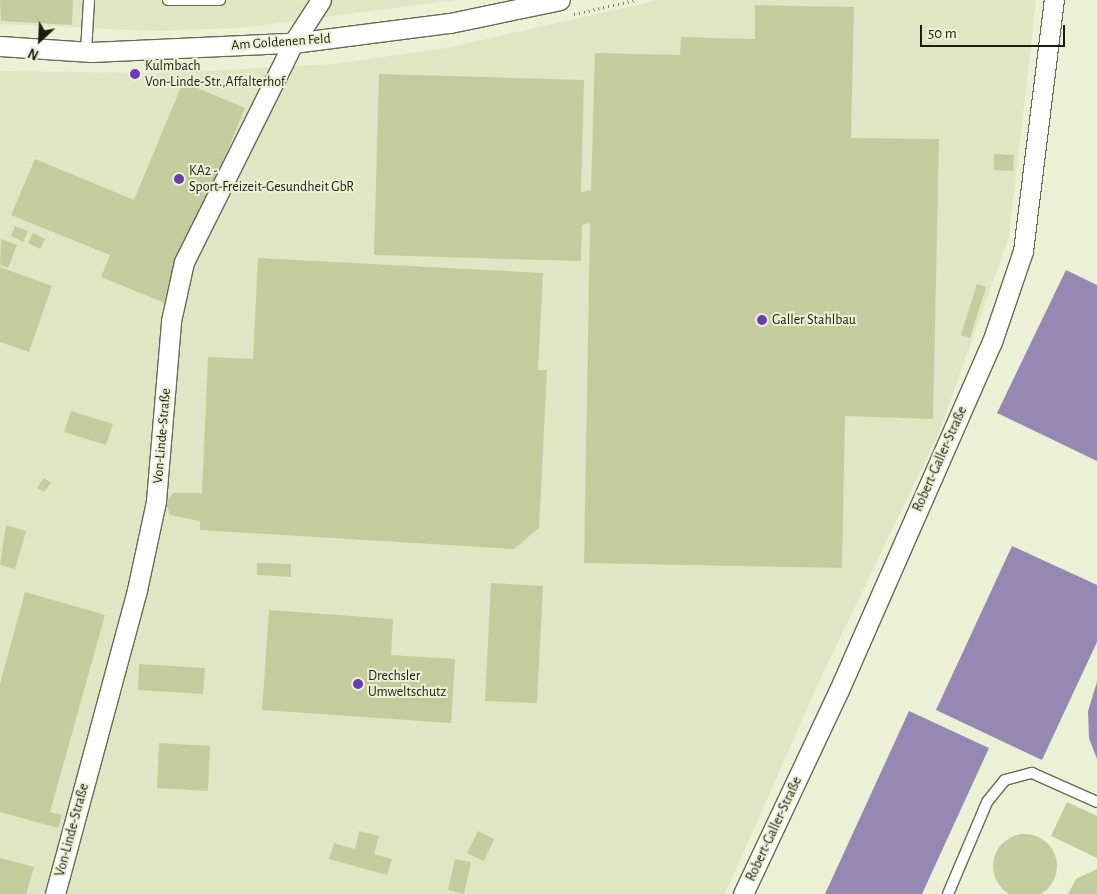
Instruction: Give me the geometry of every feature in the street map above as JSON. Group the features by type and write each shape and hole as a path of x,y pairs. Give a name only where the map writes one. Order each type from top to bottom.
{"street":[{"name":"Von-Linde-Straße","path":"55,894 137,590 156,501 171,321 184,262 293,44 320,0"},
{"name":"Am Goldenen Feld","path":"0,46 86,51 293,44 450,23 560,0"},
{"name":"Robert-Galler-Straße","path":"743,894 843,682 992,342 1023,251 1054,0"}],"lane":[{"path":"86,51 89,0"},
{"path":"168,0 220,0"},
{"path":"948,894 987,802 1005,780 1032,773 1097,802"}],"shaded area":[{"path":"0,0 457,0 240,28 153,31 0,24"},
{"path":"659,0 1036,0 1009,237 938,435 822,675 725,894 0,894 0,71 163,73 335,64 451,47"},
{"path":"1066,270 1097,285 1097,461 997,413"},
{"path":"1012,546 1097,585 1097,642 1042,760 936,710"},
{"path":"1097,682 1097,759 1089,738 1088,711"},
{"path":"909,711 989,748 922,894 825,894"}],"building":[{"path":"0,0 73,0 72,25 1,21"},
{"name":"Galler Stahlbau","path":"755,5 854,7 851,138 939,139 933,419 845,416 842,568 584,563 590,223 582,225 581,261 374,255 379,74 584,80 581,192 591,190 595,53 680,55 681,37 755,39"},
{"name":"KA2 - Sport-Freizeit-Gesundheit GbR","path":"183,82 245,108 165,303 101,277 110,255 11,215 35,159 134,200"},
{"path":"994,154 1014,155 1013,171 994,170"},
{"path":"15,226 28,231 23,242 11,236"},
{"path":"33,233 45,239 40,249 28,243"},
{"path":"1,239 17,245 8,268 0,265"},
{"path":"258,258 543,273 538,370 547,370 539,528 514,549 200,530 200,521 170,515 166,503 173,493 202,493 208,357 253,359"},
{"path":"0,267 52,286 29,352 0,342"},
{"path":"977,284 986,287 970,338 961,335"},
{"path":"71,411 113,424 106,445 64,432"},
{"path":"44,478 51,483 44,492 37,488"},
{"path":"6,525 26,531 15,569 0,565"},
{"path":"257,563 291,564 291,577 257,575"},
{"path":"491,583 543,586 537,703 485,701"},
{"path":"25,592 105,615 50,812 62,815 58,828 0,812 0,684"},
{"name":"Drechsler Umweltschutz","path":"269,610 393,619 391,655 455,659 451,723 262,710"},
{"path":"139,664 205,668 203,694 138,690"},
{"path":"159,743 210,746 208,791 157,788"},
{"path":"1067,802 1097,816 1097,858 1051,836"},
{"path":"359,831 379,836 374,854 392,859 387,875 329,859 334,843 355,849"},
{"path":"478,831 494,839 484,861 467,853"},
{"path":"1019,834 1031,834 1048,843 1055,854 1057,866 1055,878 1048,889 1031,898 1019,898 1007,893 998,884 993,872 993,860 998,848 1007,839"},
{"path":"0,858 34,867 26,894 0,894"},
{"path":"455,859 471,862 464,894 448,890"},
{"path":"1097,869 1097,894 1068,894 1076,879"}],"place":[{"name":"Kulmbach Von-Linde-Str.,Affalterhof","path":"135,74"},
{"name":"KA2 - Sport-Freizeit-Gesundheit GbR","path":"179,179"},
{"name":"Galler Stahlbau","path":"762,320"},
{"name":"Drechsler Umweltschutz","path":"358,684"}]}
